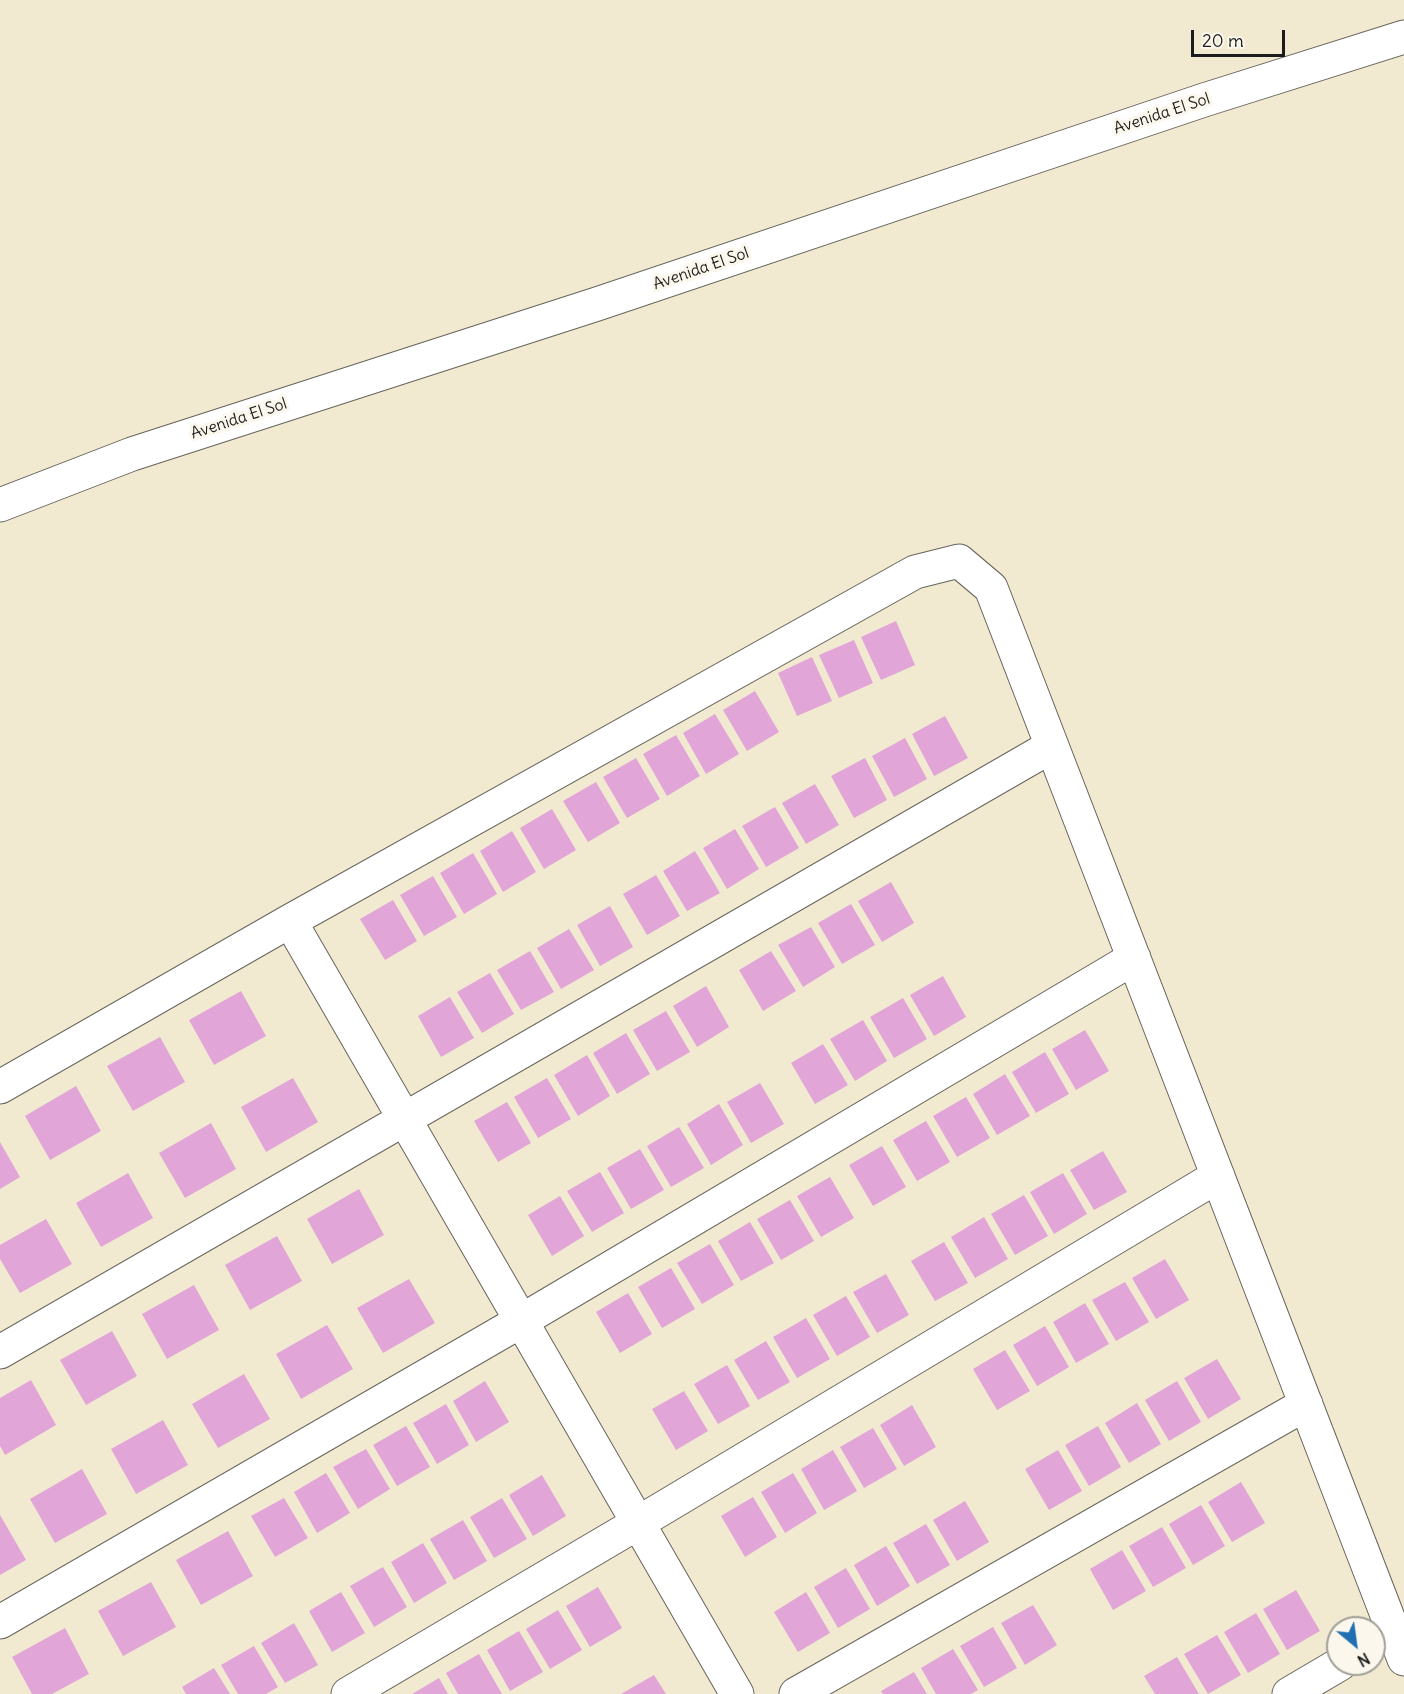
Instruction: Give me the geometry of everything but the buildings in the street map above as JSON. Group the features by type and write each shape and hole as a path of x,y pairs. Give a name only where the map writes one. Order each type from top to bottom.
{"street":[{"name":"Avenida El Sol","path":"0,505 132,454 597,304 1204,100 1404,37"},
{"path":"0,1087 290,921 915,572 959,561 991,588 1306,1404 1391,1645"},
{"path":"0,1352 1052,746"},
{"path":"290,921 737,1694"},
{"path":"0,1622 521,1321 1134,958"},
{"path":"348,1694 1218,1176"},
{"path":"796,1694 1306,1404"},
{"path":"1289,1694 1326,1672"}]}
